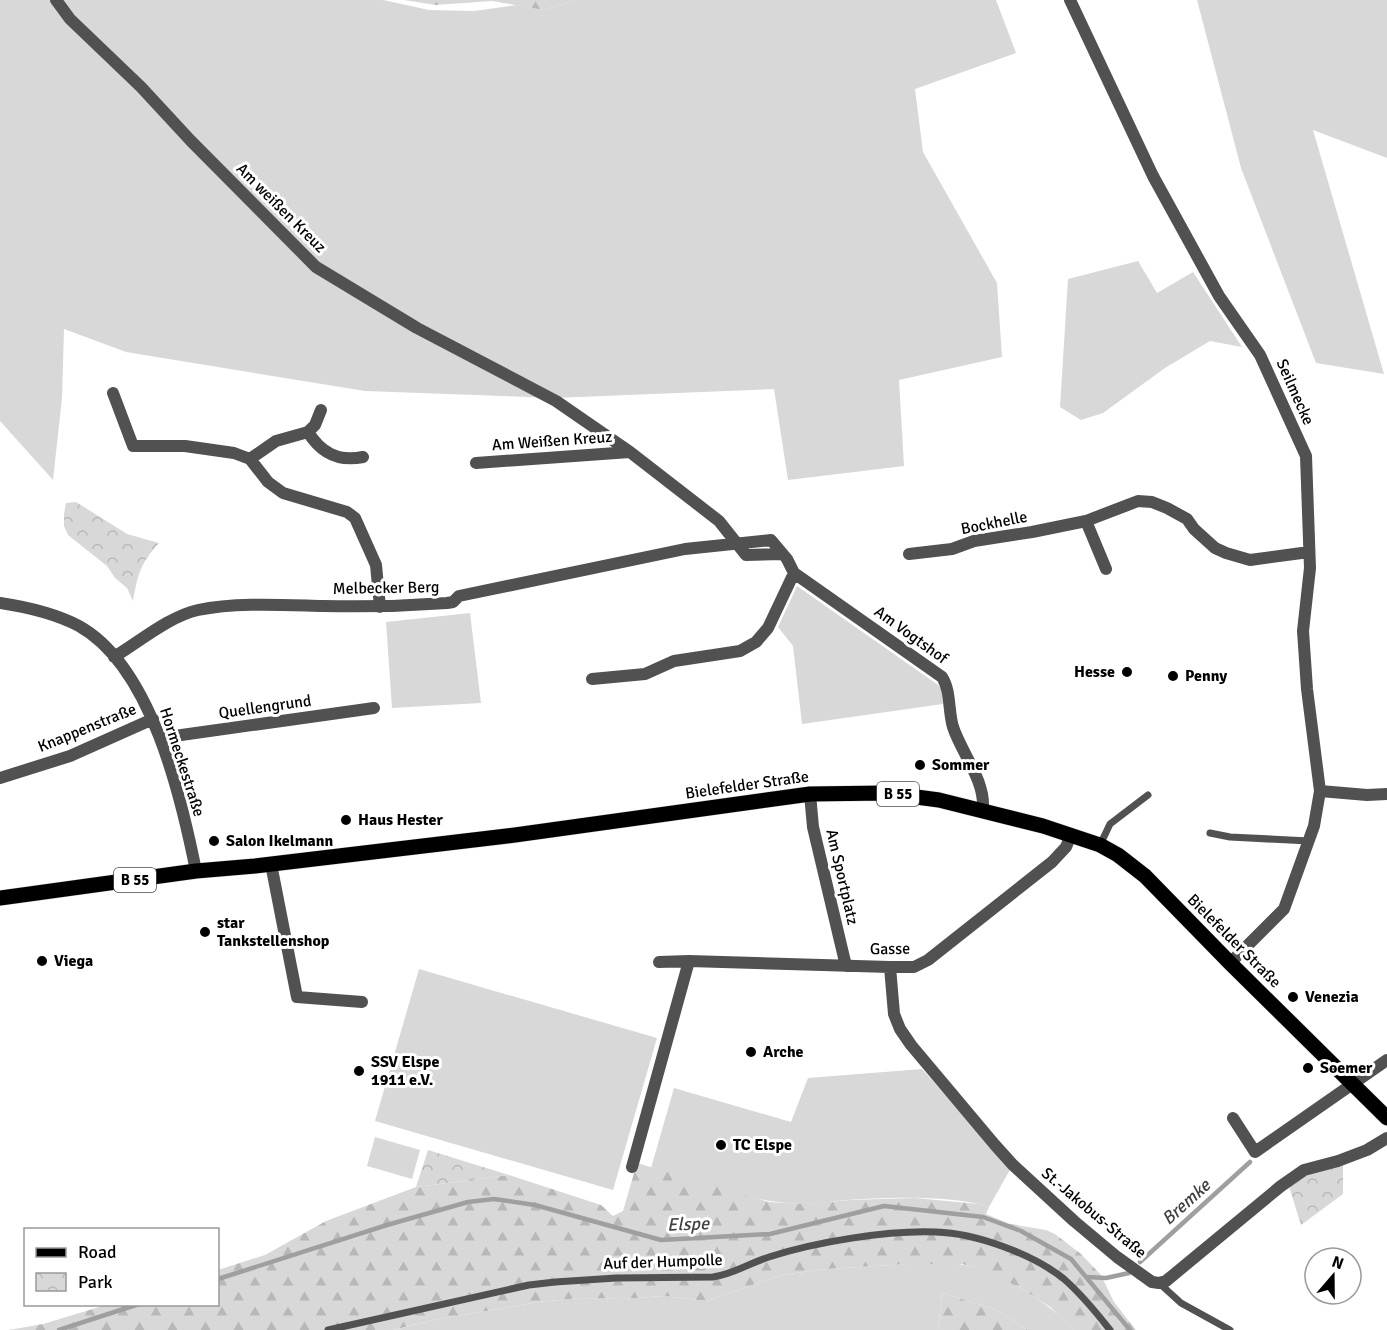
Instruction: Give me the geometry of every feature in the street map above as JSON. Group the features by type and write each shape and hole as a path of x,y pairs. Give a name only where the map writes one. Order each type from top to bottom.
{"main road":[{"name":"Bielefelder Straße","path":"0,898 196,871 515,835 810,794 886,793 939,800 983,809 1071,835 1100,845 1118,855 1145,876 1387,1118"}],"street":[{"name":"Am weißen Kreuz","path":"56,0 70,19 141,87 316,267 417,328 556,401 630,452"},
{"name":"Seilmecke","path":"1070,0 1153,176 1219,297 1260,356 1306,456 1310,568 1303,631 1307,689 1320,791 1314,826 1284,909 1230,963"},
{"path":"114,393 133,446 185,446 234,453 250,459 268,483 283,493 327,504 355,518 376,565 380,607"},
{"path":"250,459 276,441 308,432 315,424 321,410"},
{"path":"308,432 316,445 325,453 354,459 363,457"},
{"path":"630,452 719,521 737,543"},
{"name":"Am Weißen Kreuz","path":"476,463 630,452"},
{"name":"Bockhelle","path":"909,554 952,549 974,541 1086,521 1127,503 1138,501 1152,502 1187,519 1194,529 1215,548 1226,553 1250,560 1309,552"},
{"path":"1086,521 1106,569"},
{"name":"Am Vogtshof","path":"737,543 771,540 783,554 794,573 942,677 946,684 953,726 982,791 983,809"},
{"name":"Melbecker Berg","path":"114,657 184,614 199,610 259,604 380,607 447,603 453,602 459,596 643,556 737,543"},
{"path":"592,679 645,674 674,661 740,651 756,642 768,628 794,573"},
{"name":"Hormeckestraße","path":"0,603 54,615 80,627 100,642 114,657 135,686 153,719 181,806 196,871"},
{"name":"Quellengrund","path":"160,738 374,708"},
{"name":"Knappenstraße","path":"0,778 70,756 153,719"},
{"path":"1320,791 1366,795 1387,794"},
{"name":"Am Sportplatz","path":"810,794 813,827 846,966"},
{"name":"Gasse","path":"659,962 914,967 928,960 1052,862 1066,847 1071,835"},
{"path":"271,864 297,997 362,1002"},
{"path":"632,1167 689,961"},
{"name":"St.-Jakobus-Straße","path":"890,967 896,1022 929,1067 1013,1165 1117,1257 1144,1277 1159,1283"},
{"path":"1233,1118 1255,1152 1353,1084 1384,1066"},
{"path":"1159,1283 1166,1281 1304,1170 1368,1150 1387,1138"}],"lane":[{"path":"1100,845 1110,824 1148,795"},
{"path":"1210,833 1230,837 1309,841"},
{"name":"Auf der Humpolle","path":"328,1330 530,1285 584,1279 713,1277 729,1274 768,1257 832,1242 904,1232 937,1232 970,1238 1036,1261 1063,1278 1110,1330"},
{"path":"1159,1283 1181,1303 1230,1330"}],"green space":[{"path":"0,0 383,0 429,10 474,11 517,5 544,10 574,0 996,0 1016,53 915,89 923,152 997,283 1002,357 899,380 904,466 788,480 774,389 554,398 365,391 126,352 64,329 62,398 53,480 0,421"},
{"path":"404,0 574,0 544,10 492,1 435,5"},
{"path":"1197,0 1387,0 1387,158 1313,130 1384,374 1316,363 1241,168"},
{"path":"1138,261 1157,293 1193,272 1242,347 1210,341 1165,368 1103,413 1081,420 1060,407 1068,279"},
{"path":"76,502 127,534 159,543 141,570 133,601 127,588 115,578 107,566 68,535 64,526 66,503"},
{"path":"797,586 941,687 943,704 802,724 793,646 778,627"},
{"path":"470,613 481,703 392,708 386,622"},
{"path":"419,969 657,1038 613,1190 375,1121"},
{"path":"922,1069 1011,1168 989,1207 957,1200 919,1198 863,1199 808,1204 783,1203 726,1191 651,1168 674,1088 791,1122 808,1078"},
{"path":"375,1137 420,1150 412,1179 367,1166"},
{"path":"428,1150 509,1175 416,1187"},
{"path":"1343,1162 1343,1194 1301,1225 1288,1183 1304,1171"},
{"path":"637,1163 769,1202 804,1204 915,1198 979,1204 989,1207 986,1214 1010,1224 1046,1230 1055,1234 1081,1254 1101,1275 1114,1302 1136,1330 1074,1330 1050,1307 1019,1287 974,1267 962,1264 908,1264 826,1269 781,1275 707,1301 664,1296 622,1299 580,1298 539,1302 434,1320 393,1330 9,1330 43,1324 103,1306 219,1306 219,1270 265,1255 326,1221 416,1187 509,1175 601,1205 613,1216 623,1211"},
{"path":"943,1263 978,1268 1008,1281 1038,1299 1074,1330 1028,1330 994,1309 942,1293 938,1330 394,1330 434,1320 539,1302 580,1298 622,1299 664,1296 707,1301 781,1275 826,1269"},
{"path":"942,1293 994,1309 1028,1330 938,1330"}],"waterway":[{"name":"Bremke","path":"1140,1262 1250,1162"},
{"name":"Elspe","path":"219,1279 387,1225 468,1202 494,1199 535,1205 661,1240 770,1234 884,1206 983,1217 1021,1231 1071,1259 1130,1330"},
{"name":"Bremke","path":"1087,1277 1106,1278 1129,1273"},
{"name":"Elspe","path":"59,1330 133,1306"}],"place":[{"name":"Hesse","path":"1127,672"},
{"name":"Penny","path":"1173,676"},
{"name":"Sommer","path":"920,765"},
{"name":"Haus Hester","path":"346,820"},
{"name":"Salon Ikelmann","path":"214,841"},
{"name":"star Tankstellenshop","path":"205,932"},
{"name":"Viega","path":"42,961"},
{"name":"Venezia","path":"1293,997"},
{"name":"Arche","path":"751,1052"},
{"name":"Soemer","path":"1308,1068"},
{"name":"SSV Elspe 1911 e.V.","path":"359,1071"},
{"name":"TC Elspe","path":"721,1145"}]}
